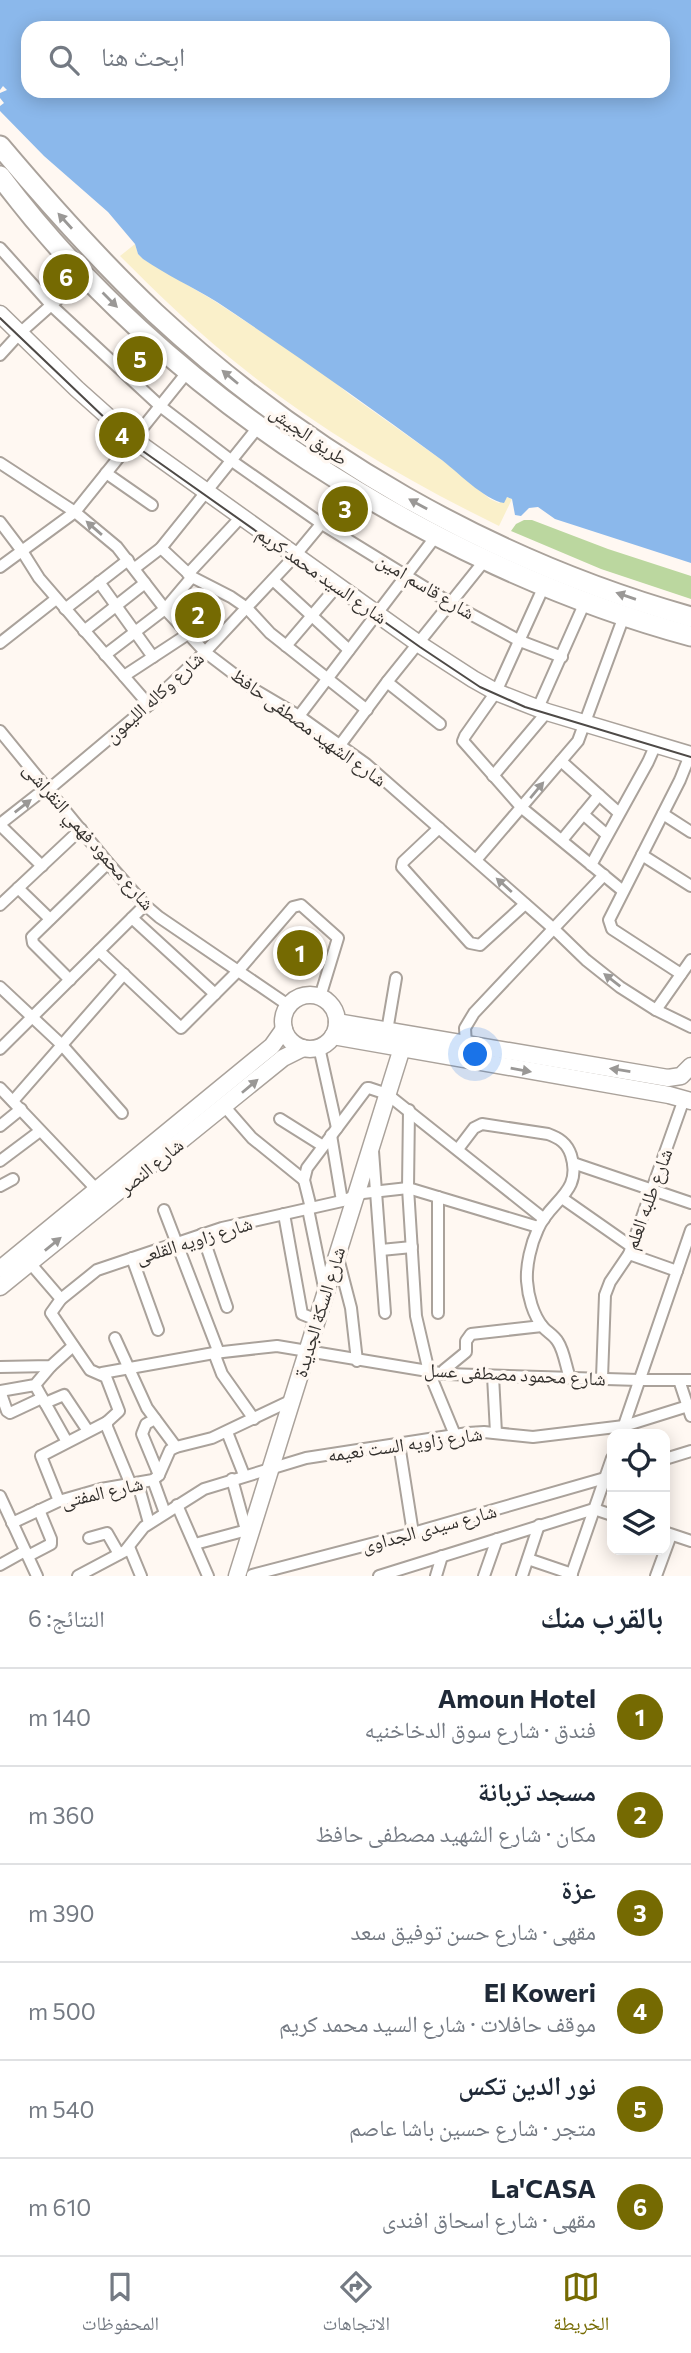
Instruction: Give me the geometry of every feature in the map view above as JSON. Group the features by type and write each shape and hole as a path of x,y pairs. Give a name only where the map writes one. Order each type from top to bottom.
{"highway":[{"name":"طريق الجيش","path":"0,146 69,226 155,312 237,383 293,438 329,462 397,492 495,543 589,583 691,617"},
{"name":"طريق الجيش","path":"0,176 85,275 146,334 260,426 293,438"},
{"name":"طريق الجيش","path":"329,462 351,488 485,560 585,602 691,636"}],"main road":[{"name":"شارع السيد محمد كريم","path":"0,314 133,439 419,644 496,692 543,710 691,755"},
{"path":"335,1029 332,1007 320,997 303,996 288,1005 283,1017 284,1030 291,1041 311,1048 335,1029 387,1031 668,1078 689,1069"},
{"path":"335,1029 402,1048 687,1100"},
{"name":"شارع النصر","path":"0,1269 272,1046 284,1030"},
{"name":"شارع النصر","path":"0,1287 283,1058 311,1048"},
{"name":"شارع السكة الجديدة","path":"246,1575 248,1530 271,1468 308,1351 337,1255 349,1198 373,1142 402,1048"}],"street":[{"name":"شارع قاسم امين","path":"0,248 52,306 160,406 232,461 322,524 452,604 520,641 562,657"},
{"path":"0,355 19,334 85,275"},
{"path":"0,567 75,512 189,370"},
{"path":"65,609 99,582 161,548 260,426"},
{"name":"شارع الشهيد مصطفى حافظ","path":"0,463 75,512 117,547 165,609 205,652 255,690 340,745 620,987 656,1010 691,1027"},
{"path":"106,473 152,505"},
{"name":"شارع وكاله الليمون","path":"0,824 37,795 48,790 149,705 205,652 273,580 351,488"},
{"path":"105,655 165,609 190,575 241,517"},
{"path":"0,523 56,599 149,705"},
{"path":"299,716 436,536"},
{"path":"161,548 190,575 247,608 286,646 367,710"},
{"path":"340,745 485,560"},
{"path":"273,580 349,650"},
{"path":"99,582 153,657"},
{"path":"84,631 145,583"},
{"path":"286,646 338,585"},
{"path":"544,586 496,692 463,740 522,808 623,891"},
{"path":"0,642 56,599"},
{"path":"493,776 543,710 585,602"},
{"path":"476,860 578,741 624,616"},
{"path":"124,676 188,634"},
{"path":"387,682 440,724"},
{"name":"شارع محمود فهمي النقراشى","path":"0,731 145,905 288,1005"},
{"path":"591,865 656,744"},
{"path":"681,974 612,929 609,920 691,755"},
{"path":"561,761 619,813"},
{"path":"680,780 691,786"},
{"path":"562,840 599,795"},
{"path":"583,814 607,835"},
{"path":"663,814 691,832"},
{"path":"0,824 42,866"},
{"path":"439,828 403,862 402,867 470,943 480,945 525,904"},
{"path":"0,905 80,829"},
{"path":"642,855 691,886"},
{"path":"70,980 32,941 32,937 108,863"},
{"path":"466,1045 465,1028 474,1013 604,875"},
{"path":"18,888 50,919"},
{"path":"99,951 181,1028 238,971 298,904 304,906 338,938 320,997"},
{"path":"0,1049 145,905"},
{"path":"132,918 215,994"},
{"path":"656,1010 691,960"},
{"path":"0,1126 62,1045 124,974"},
{"path":"387,1031 396,978"},
{"path":"0,987 62,1045 122,1113"},
{"path":"311,1048 349,1198"},
{"path":"0,1088 97,1190"},
{"path":"325,1294 304,1180 307,1167 367,1088 387,1094 409,1110 458,1149 541,1223"},
{"name":"شارع طلبه العلم","path":"602,1378 603,1302 610,1282 631,1250 687,1100"},
{"path":"225,1107 252,1138 304,1180"},
{"path":"409,1110 408,1188 416,1316 429,1371 455,1435"},
{"path":"280,1119 323,1146"},
{"path":"458,1149 474,1128 486,1124 556,1137 569,1149 574,1176 570,1187 541,1223 529,1258 527,1281 531,1303 542,1326 559,1342 570,1378"},
{"path":"0,1161 40,1131"},
{"path":"373,1142 386,1313"},
{"path":"573,1163 691,1203"},
{"path":"0,1186 13,1179"},
{"path":"408,1188 541,1223"},
{"name":"شارع زاويه القلعى","path":"73,1346 52,1316 53,1309 97,1270 202,1234 376,1191 408,1188"},
{"path":"438,1197 438,1313"},
{"path":"562,1198 631,1250 677,1271"},
{"path":"164,1210 222,1374 254,1419"},
{"path":"284,1214 302,1314 317,1320"},
{"path":"622,1429 691,1230"},
{"path":"202,1234 227,1307"},
{"path":"381,1251 412,1247"},
{"path":"337,1255 351,1308 358,1361"},
{"path":"132,1258 158,1330"},
{"path":"30,1262 61,1300"},
{"path":"443,1374 444,1370 466,1352 466,1341 471,1334 542,1326"},
{"path":"115,1338 147,1408 176,1447 227,1432 292,1400"},
{"path":"59,1501 41,1456 107,1422 117,1415 119,1409 106,1377 90,1370 73,1346 35,1385 0,1391 7,1412 10,1413 64,1395 88,1431"},
{"name":"شارع محمود مصطفى عسل","path":"102,1373 271,1346 443,1374 688,1379"},
{"path":"0,1367 51,1366"},
{"path":"493,1376 495,1433"},
{"path":"688,1379 689,1411"},
{"path":"35,1385 67,1442"},
{"name":"شارع زاويه الست نعيمه","path":"626,1429 689,1411"},
{"path":"155,1419 146,1424 142,1434 165,1513"},
{"path":"107,1422 149,1523"},
{"name":"شارع زاويه الست نعيمه","path":"124,1551 149,1523 204,1489 306,1458 455,1435 495,1433 533,1437 607,1431"},
{"path":"227,1432 244,1475"},
{"path":"399,1444 413,1533"},
{"name":"شارع المفتى","path":"12,1523 59,1501 101,1489 135,1485 156,1477 165,1457 176,1447"},
{"path":"670,1458 691,1451"},
{"name":"شارع سيدى الجداوى","path":"246,1575 413,1533 607,1478"},
{"path":"195,1544 248,1530 232,1479"},
{"path":"528,1559 572,1575 594,1509 607,1481"},
{"path":"0,1496 37,1576"},
{"path":"177,1505 208,1576"},
{"path":"379,1576 398,1573 442,1556 594,1509 607,1513"},
{"path":"5,1576 0,1565 51,1544 39,1510"},
{"path":"522,1576 539,1525"},
{"path":"89,1538 107,1533 124,1551 141,1576"},
{"path":"670,1534 691,1541"},
{"path":"484,1576 497,1539"},
{"path":"78,1576 124,1551"},
{"path":"656,1576 662,1555"},
{"path":"436,1576 442,1556"}],"green space":[{"path":"532,520 608,549 691,576 691,599 601,569 511,531 516,524"}],"sand":[{"path":"135,244 143,259 213,300 321,371 446,463 490,499 499,503 507,497 512,499 499,526 393,470 260,382 201,333 120,256"}],"water":[{"path":"0,0 691,0 691,563 555,519 538,507 529,508 521,516 515,515 512,499 507,497 504,503 488,497 439,458 301,359 217,302 143,259 135,244 108,212 44,156 0,111 0,106 4,103 0,93 7,90 3,86 0,90"}],"tram line":[{"path":"0,318 130,442 480,687 525,707 691,757"}],"place":[{"name":"La'CASA","path":"66,277"},
{"name":"نور الدين تكس","path":"140,359"},
{"name":"El Koweri","path":"122,435"},
{"name":"عزة","path":"345,509"},
{"name":"مسجد تربانة","path":"198,615"},
{"name":"Amoun Hotel","path":"300,953"}]}
